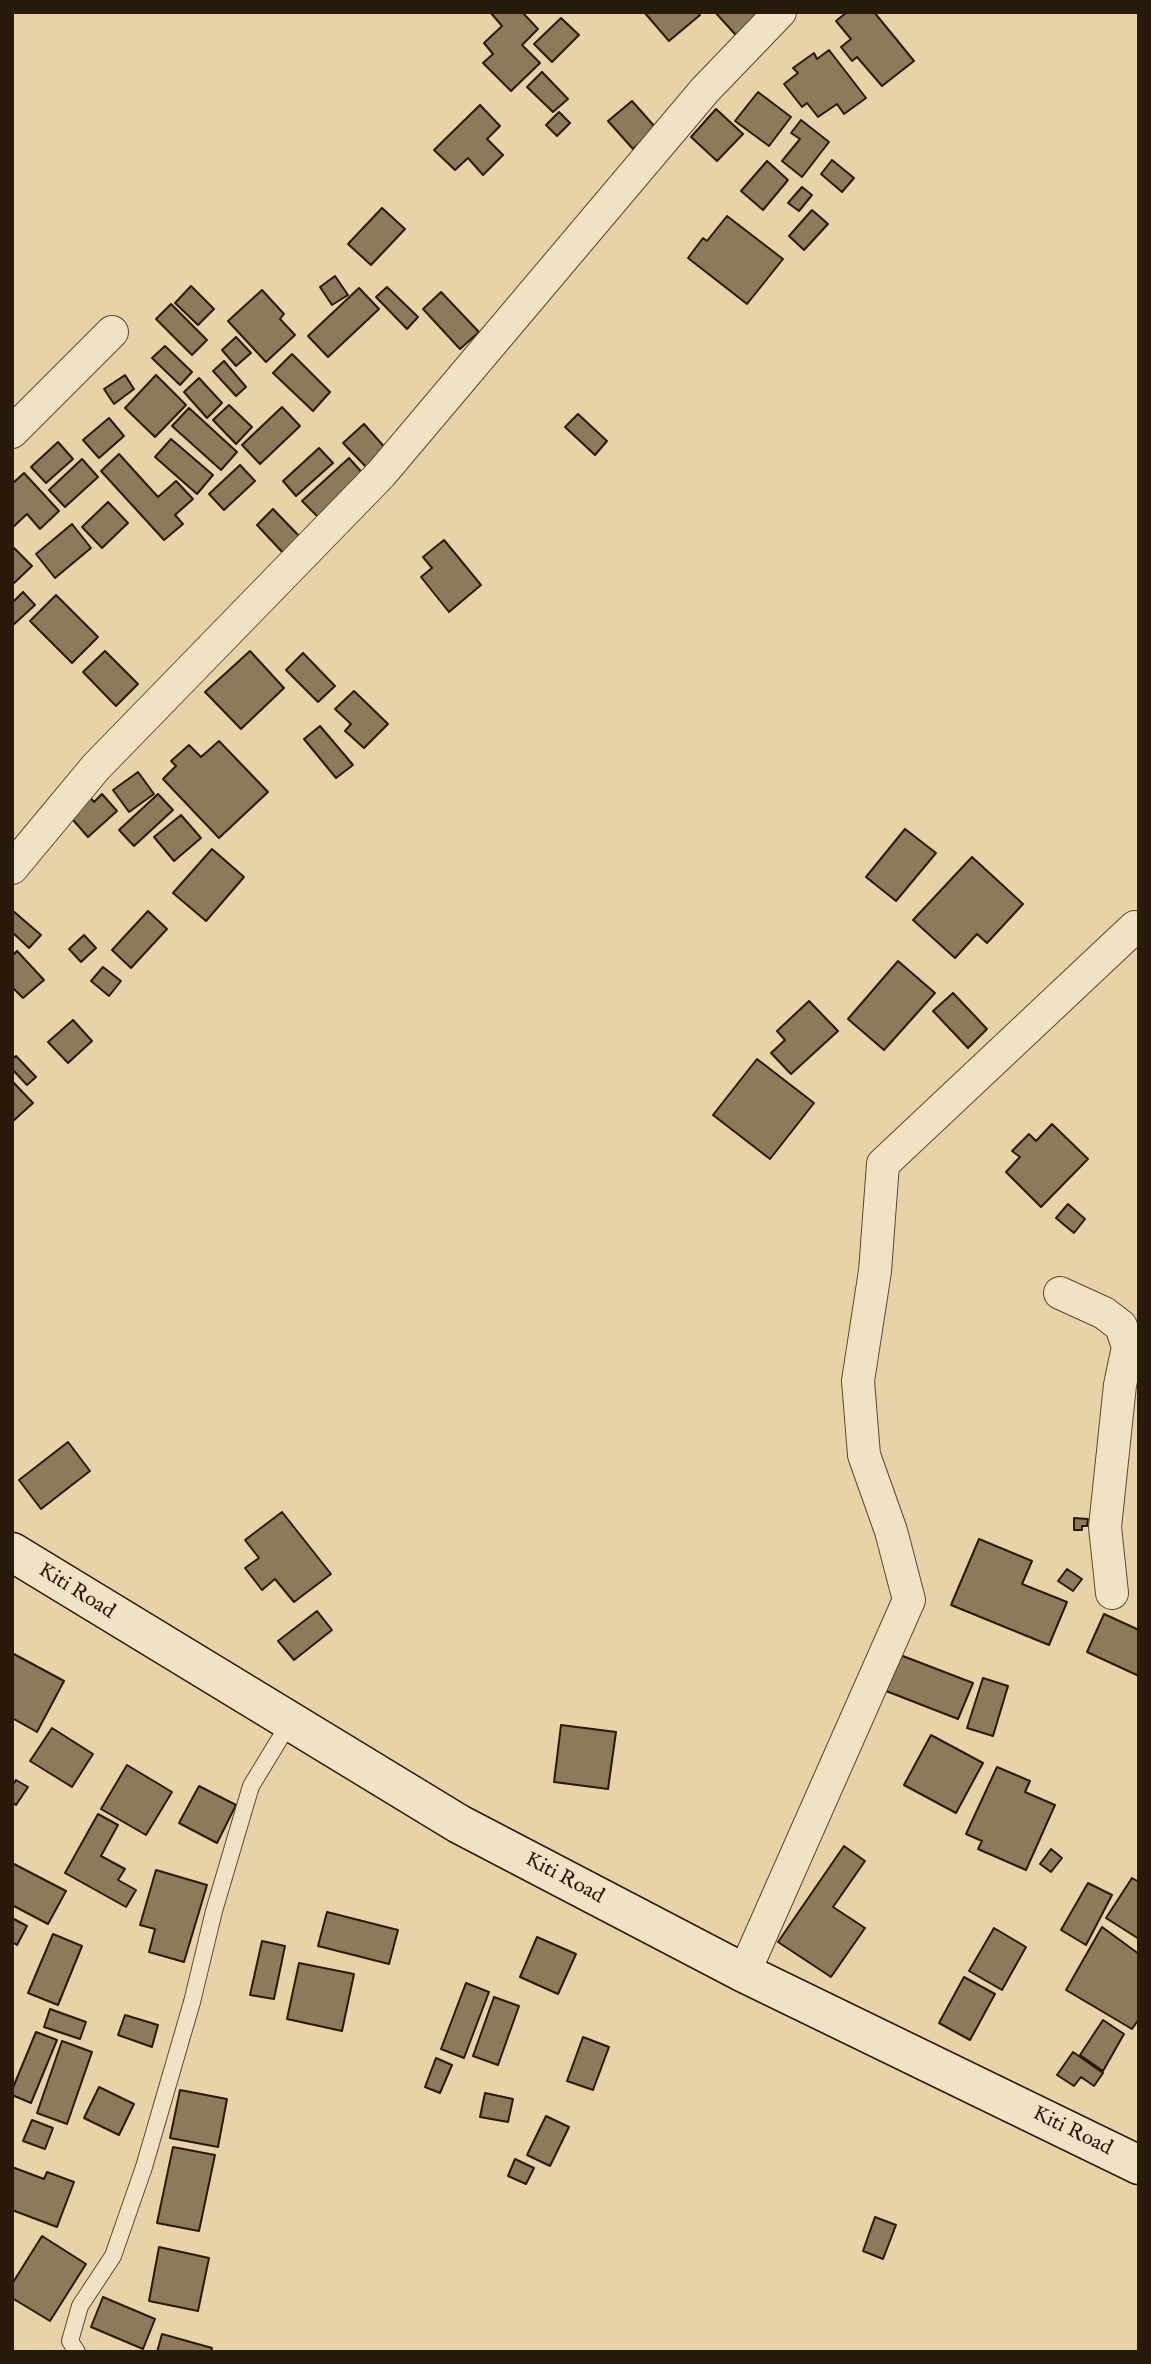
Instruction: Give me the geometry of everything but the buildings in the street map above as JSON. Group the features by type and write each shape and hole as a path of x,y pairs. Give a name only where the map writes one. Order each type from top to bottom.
{"street":[{"path":"12,869 96,767 382,474 705,90 780,12"},
{"path":"12,432 113,332"},
{"path":"744,1973 909,1600 891,1531 864,1455 858,1381 875,1271 883,1164 1135,927 1139,928"},
{"path":"1060,1293 1104,1313 1121,1326 1128,1347 1120,1385 1105,1527 1112,1593"},
{"name":"Kiti Road","path":"12,1552 459,1824 744,1973 1139,2165"}],"lane":[{"path":"77,2352 70,2341 80,2306 113,2256 144,2167 251,1786 290,1722"}]}
